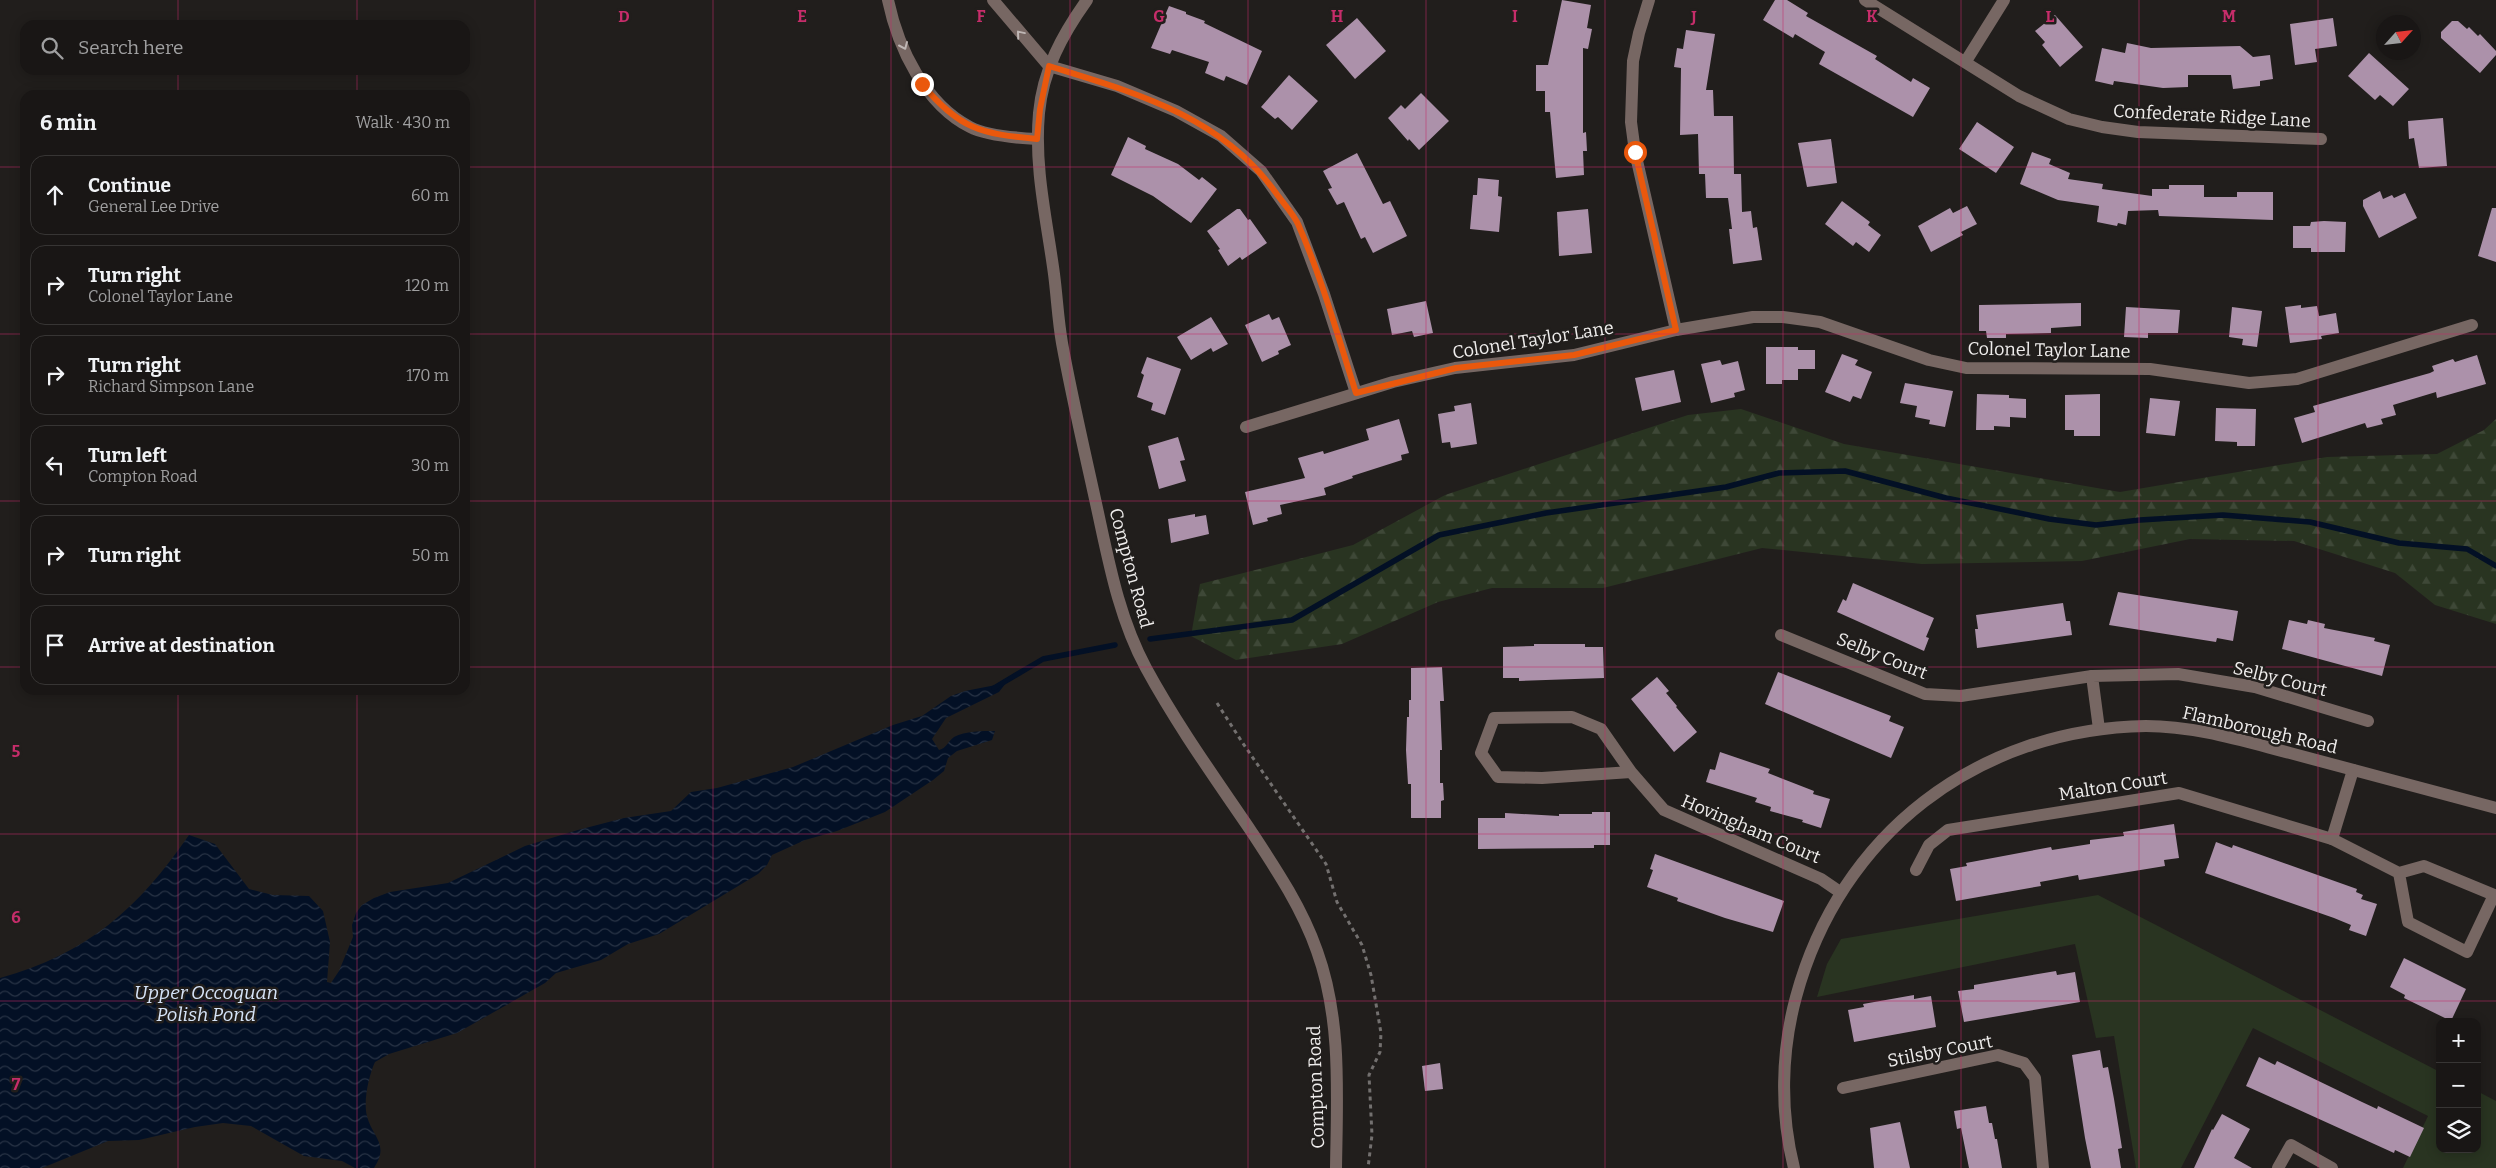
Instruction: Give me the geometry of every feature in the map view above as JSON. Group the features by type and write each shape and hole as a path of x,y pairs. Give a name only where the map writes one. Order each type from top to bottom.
{"street":[{"path":"888,0 891,17 908,56 922,84 941,107 971,128 1012,137 1037,139"},
{"path":"993,0 1049,66 1117,86 1176,111 1221,136 1261,171 1298,222 1356,393"},
{"name":"Compton Road","path":"1087,0 1067,28 1049,66 1040,109 1037,139 1044,218 1054,273 1062,339 1116,591 1126,623 1146,668 1181,727 1274,867 1296,904 1312,938 1325,978 1335,1042 1336,1168"},
{"path":"1650,0 1639,33 1633,61 1631,122 1635,152 1676,330"},
{"name":"Confederate Ridge Lane","path":"1865,0 2038,106 2069,118 2102,127 2138,132 2321,139"},
{"path":"1966,61 2004,0"},
{"name":"Colonel Taylor Lane","path":"1246,427 1356,393 1456,368 1574,355 1719,321 1783,317 1820,322 1929,360 1966,368 2150,369 2249,383 2297,379 2472,325"},
{"name":"Selby Court","path":"1781,635 1925,694 1960,696 2092,676 2178,674 2255,687 2368,720"},
{"path":"2092,676 2099,729"},
{"name":"Hovingham Court","path":"1631,772 1542,778 1498,777 1481,753 1494,718 1572,717 1601,729 1631,772 1664,810 1821,879 1840,892"},
{"name":"Flamborough Road","path":"1794,1168 1785,1115 1784,1068 1790,1018 1804,970 1823,924 1840,892 1869,855 1897,824 1917,806 1971,770 2001,756 2046,740 2099,729 2146,726 2197,730 2496,808"},
{"path":"2332,838 2353,770"},
{"name":"Malton Court","path":"1916,870 1929,845 1948,830 2179,793 2332,838 2399,873"},
{"path":"2424,866 2494,895 2467,952 2408,922 2399,873 2424,866"},
{"name":"Stilsby Court","path":"1843,1088 1998,1055 2024,1063 2035,1078 2043,1168"},
{"path":"2278,1168 2291,1145 2332,1168"}],"path":[{"path":"1217,703 1326,864 1337,902 1362,945 1371,975 1381,1033 1380,1052 1369,1075 1372,1135 1368,1168"}],"green space":[{"path":"1741,409 1844,444 2120,492 2327,457 2437,454 2484,430 2496,419 2496,624 2435,605 2395,573 2294,541 2190,539 2082,561 1922,564 1762,548 1603,588 1492,588 1438,602 1342,644 1236,660 1191,636 1200,584 1353,545 1445,495 1688,415"},
{"path":"2098,895 2436,1070 2436,1153 2481,1153 2481,1093 2496,1101 2496,1168 2403,1168 2428,1116 2253,1028 2181,1168 2136,1168 2114,1036 2096,1038 2075,944 1817,997 1827,964 1841,939"}],"water":[{"name":"Upper Occoquan Polish Pond","path":"1006,683 999,692 946,718 932,739 939,750 944,748 954,737 969,732 995,731 992,740 957,751 948,758 944,771 885,812 837,831 805,840 772,855 767,865 758,874 659,934 628,944 601,960 556,973 545,983 457,1033 389,1054 375,1062 366,1096 367,1116 380,1147 378,1160 374,1168 355,1168 342,1161 304,1156 251,1126 223,1123 195,1127 139,1140 108,1141 42,1168 0,1168 0,978 59,956 108,925 151,885 189,835 215,844 249,889 273,895 309,896 323,911 330,942 327,982 331,983 339,971 353,937 352,925 356,913 362,905 374,898 390,892 448,883 525,846 578,830 624,818 671,811 691,792 717,788 793,767 893,725 922,716 951,696 965,691"}],"building":[{"path":"1562,0 1591,5 1587,28 1592,29 1588,49 1583,48 1583,133 1586,132 1587,151 1583,151 1584,175 1556,178 1550,112 1545,112 1545,91 1536,91 1536,65 1548,65"},
{"path":"1775,0 1787,0 1808,13 1806,16 1877,56 1875,59 1911,82 1913,78 1930,88 1913,117 1819,64 1825,52 1795,34 1793,38 1763,20"},
{"path":"1169,6 1205,21 1204,23 1262,51 1247,85 1226,76 1224,81 1205,73 1209,62 1172,50 1170,54 1151,48"},
{"path":"2055,15 2083,47 2060,67 2042,45 2045,42 2035,31"},
{"path":"1357,18 1386,51 1355,79 1326,45"},
{"path":"2333,18 2337,46 2315,49 2317,62 2295,65 2290,24"},
{"path":"2452,21 2458,21 2467,29 2469,27 2478,36 2480,34 2496,51 2496,55 2480,73 2441,38 2441,32"},
{"path":"1686,30 1715,34 1706,90 1713,90 1714,116 1733,116 1734,174 1741,174 1742,212 1751,211 1753,228 1757,227 1762,260 1733,264 1729,229 1732,229 1728,198 1706,198 1705,174 1699,174 1698,134 1680,135 1681,68 1674,67 1677,48 1683,49"},
{"path":"2127,43 2151,48 2240,46 2253,57 2270,55 2273,79 2260,81 2260,86 2233,89 2231,75 2188,75 2188,87 2163,88 2114,81 2113,85 2095,81 2102,48 2125,53"},
{"path":"2369,53 2409,89 2393,106 2380,95 2375,100 2348,76"},
{"path":"1289,75 1318,101 1292,130 1278,117 1275,119 1261,107"},
{"path":"1421,93 1449,121 1419,150 1409,139 1408,141 1388,118 1401,105 1405,109"},
{"path":"2443,118 2447,166 2419,168 2414,138 2409,139 2408,121"},
{"path":"1977,122 2014,147 1996,173 1959,149"},
{"path":"1128,137 1146,146 1145,149 1178,164 1199,180 1202,177 1217,189 1191,223 1153,196 1111,175"},
{"path":"1831,139 1837,183 1807,187 1798,143"},
{"path":"2032,152 2051,159 2049,164 2070,173 2068,179 2103,184 2102,189 2152,196 2152,189 2169,189 2169,185 2204,185 2204,197 2237,197 2237,192 2273,192 2273,220 2159,216 2158,210 2128,211 2126,225 2118,223 2117,226 2097,222 2099,206 2058,200 2020,184"},
{"path":"1357,153 1383,204 1390,201 1407,236 1373,253 1365,237 1361,239 1344,202 1337,205 1328,189 1332,188 1323,171"},
{"path":"1478,178 1499,180 1498,196 1502,197 1499,232 1470,229 1473,195 1477,195"},
{"path":"2380,191 2383,199 2392,195 2394,198 2405,193 2417,218 2379,238 2363,206 2363,200"},
{"path":"1842,201 1870,222 1868,225 1881,235 1869,252 1856,242 1853,246 1825,224"},
{"path":"1967,206 1977,224 1961,232 1963,235 1931,252 1918,226 1950,208 1953,213"},
{"path":"2492,208 2496,208 2496,262 2478,256"},
{"path":"1237,209 1240,209 1248,220 1250,219 1267,243 1242,260 1240,257 1228,266 1218,250 1220,249 1207,231"},
{"path":"1588,209 1592,253 1559,256 1557,212"},
{"path":"2311,222 2346,222 2345,252 2311,252 2311,248 2293,248 2293,226 2310,226"},
{"path":"1426,301 1433,333 1414,337 1412,331 1392,335 1387,309"},
{"path":"2081,303 2081,326 2051,328 2051,333 2006,334 2006,338 1987,338 1986,331 1979,331 1979,305"},
{"path":"2301,305 2301,308 2317,306 2319,316 2336,313 2339,333 2321,336 2322,339 2290,343 2285,307"},
{"path":"2126,307 2180,310 2178,333 2148,333 2148,338 2124,337"},
{"path":"2232,307 2262,311 2257,347 2242,345 2243,339 2229,337"},
{"path":"1269,314 1272,320 1279,317 1291,345 1278,351 1279,354 1262,362 1245,325"},
{"path":"1211,317 1228,344 1213,352 1211,348 1191,360 1177,337"},
{"path":"1766,347 1798,347 1798,350 1815,350 1815,369 1798,369 1798,380 1782,380 1782,384 1766,384"},
{"path":"1842,354 1858,360 1855,365 1872,372 1861,399 1853,396 1850,402 1825,392"},
{"path":"2477,355 2486,384 2437,398 2436,392 2393,405 2396,415 2381,419 2383,424 2367,428 2365,423 2302,443 2294,418 2315,412 2313,406 2430,373 2434,371 2432,366 2453,359 2455,362"},
{"path":"1147,357 1181,369 1165,415 1151,410 1153,403 1137,397 1144,375 1141,373"},
{"path":"1720,360 1722,365 1738,361 1745,390 1734,393 1735,397 1711,403 1701,364"},
{"path":"1674,370 1681,402 1642,411 1635,378"},
{"path":"1905,383 1953,391 1945,427 1929,424 1930,420 1915,417 1917,406 1900,403"},
{"path":"1977,394 2009,395 2009,398 2026,399 2026,418 2010,417 2010,427 1994,426 1994,430 1976,430"},
{"path":"2100,394 2100,436 2074,436 2074,430 2065,430 2065,395"},
{"path":"2150,398 2180,401 2175,436 2146,433"},
{"path":"1471,403 1477,444 1451,448 1450,442 1442,443 1438,414 1455,411 1454,406"},
{"path":"2216,408 2256,409 2255,446 2237,446 2237,442 2215,441"},
{"path":"1399,419 1409,453 1401,455 1402,460 1352,476 1353,478 1324,488 1326,495 1280,505 1282,514 1267,518 1268,521 1253,525 1245,492 1305,478 1298,458 1323,451 1324,454 1369,440 1366,429"},
{"path":"1178,437 1185,460 1180,461 1186,481 1159,489 1148,446"},
{"path":"1195,514 1195,517 1206,515 1209,534 1171,543 1168,519"},
{"path":"1853,583 1934,618 1926,637 1929,638 1924,651 1837,612 1843,599 1846,601"},
{"path":"2118,592 2238,611 2233,641 2217,638 2216,642 2109,625"},
{"path":"2063,603 2066,621 2070,621 2072,635 1977,648 1975,629 1978,629 1976,615"},
{"path":"2289,620 2307,624 2308,620 2325,624 2324,628 2375,638 2374,641 2390,645 2382,676 2282,649"},
{"path":"1534,644 1585,644 1585,647 1603,647 1604,678 1519,681 1519,678 1503,678 1503,647 1534,646"},
{"path":"1442,667 1444,701 1440,701 1442,750 1440,750 1440,783 1443,783 1444,800 1441,801 1441,818 1411,818 1411,784 1408,784 1406,750 1407,717 1409,717 1409,700 1411,700 1411,668"},
{"path":"1778,672 1891,716 1889,721 1904,727 1891,758 1765,704"},
{"path":"1657,677 1669,691 1666,693 1676,707 1697,732 1674,752 1631,699"},
{"path":"1720,752 1770,769 1768,773 1814,791 1813,794 1830,799 1821,828 1802,822 1803,820 1770,811 1771,807 1755,802 1757,798 1706,782 1710,769 1715,770"},
{"path":"1592,812 1610,812 1610,845 1594,845 1594,848 1478,849 1478,818 1505,818 1505,813 1559,816 1559,814 1592,814"},
{"path":"2174,824 2179,858 2164,860 2165,866 2079,880 2078,875 2040,882 2041,886 1956,901 1950,869 1967,866 1966,863 2051,847 2052,850 2090,844 2090,840 2124,836 2123,832"},
{"path":"2216,842 2232,848 2233,845 2357,889 2356,892 2363,895 2361,899 2377,904 2366,936 2349,930 2351,925 2334,918 2205,873"},
{"path":"1655,854 1784,901 1773,932 1677,901 1678,898 1647,887 1653,870 1650,869"},
{"path":"2404,958 2466,989 2452,1018 2445,1018 2404,998 2405,995 2390,987"},
{"path":"2056,971 2057,975 2075,972 2080,1002 1964,1022 1958,991 1974,989 1974,985"},
{"path":"1914,995 1914,999 1931,996 1936,1027 1854,1042 1848,1010 1864,1007 1863,1004"},
{"path":"2100,1050 2103,1068 2108,1067 2114,1099 2122,1148 2118,1149 2121,1168 2091,1168 2085,1138 2072,1055"},
{"path":"2259,1057 2275,1065 2277,1061 2377,1109 2378,1106 2424,1128 2410,1157 2395,1150 2394,1153 2246,1086"},
{"path":"1440,1063 1443,1089 1425,1091 1422,1066"},
{"path":"1986,1106 1989,1123 1992,1123 1995,1139 1997,1139 2002,1168 1969,1168 1961,1128 1957,1129 1954,1111"},
{"path":"2222,1114 2250,1129 2234,1158 2252,1168 2194,1168 2212,1129"},
{"path":"1900,1122 1910,1168 1874,1168 1870,1128"}],"waterway":[{"path":"1150,639 1292,620 1439,535 1546,513 1726,487 1779,473 1845,471 1946,498 2049,519 2096,525 2140,520 2223,515 2310,522 2399,543 2467,549 2496,566"},
{"path":"994,688 1043,659 1115,645"}],"route":[{"path":"922,84 941,107 971,128 1012,137 1037,139 1040,109 1049,66 1117,86 1176,111 1221,136 1261,171 1298,222 1356,393 1393,382 1456,368 1536,361 1574,355 1676,330 1635,152"}]}
